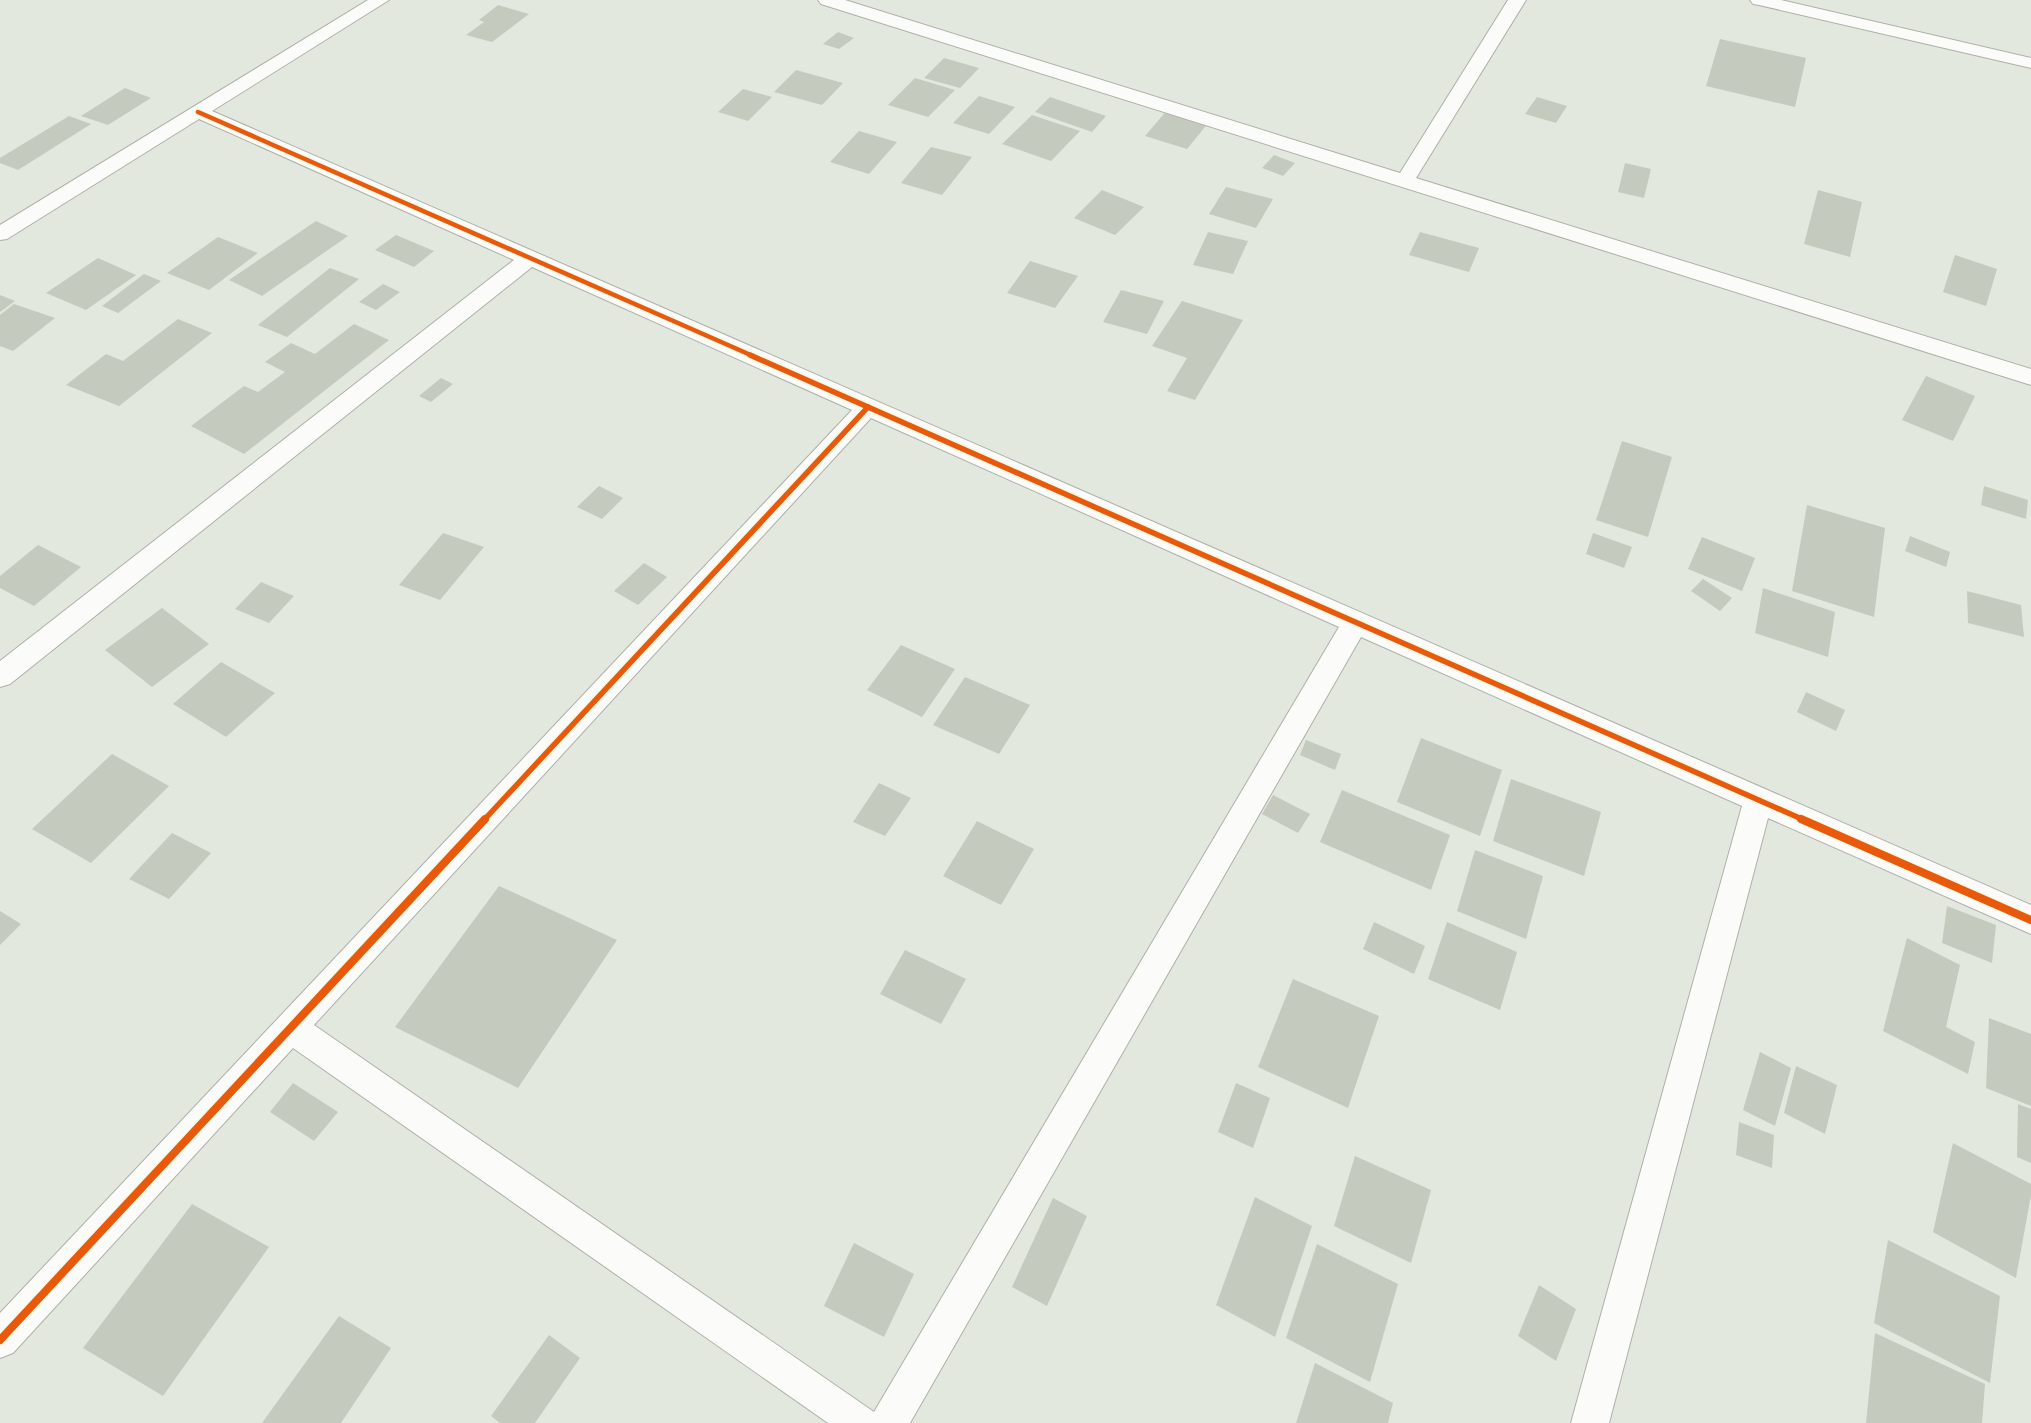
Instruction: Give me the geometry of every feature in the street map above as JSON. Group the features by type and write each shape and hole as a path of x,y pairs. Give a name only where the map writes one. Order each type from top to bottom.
{"street":[{"path":"0,234 380,0"},
{"path":"827,0 2031,377"},
{"path":"1405,180 1518,0"},
{"path":"1759,0 1853,14 2031,63"},
{"path":"198,112 2031,920"},
{"path":"0,676 530,258"},
{"path":"0,1340 868,407"},
{"path":"889,1423 1356,622"},
{"path":"1590,1423 1758,800"},
{"path":"291,1028 860,1423"}],"building":[{"path":"498,5 529,14 492,42 466,35 484,22 479,20"},
{"path":"838,32 854,38 839,49 823,44"},
{"path":"1720,39 1806,58 1795,107 1706,86"},
{"path":"944,58 979,68 960,88 924,78"},
{"path":"796,70 843,83 822,105 774,92"},
{"path":"915,78 955,90 928,117 888,105"},
{"path":"125,88 151,98 108,125 81,116"},
{"path":"743,89 772,97 748,121 718,112"},
{"path":"979,96 1015,107 989,134 953,123"},
{"path":"1050,97 1106,116 1092,132 1035,112"},
{"path":"1537,97 1567,106 1556,123 1525,114"},
{"path":"1168,109 1209,122 1187,149 1145,136"},
{"path":"1032,115 1080,131 1051,161 1002,144"},
{"path":"69,116 91,124 18,170 0,163 0,158"},
{"path":"859,131 897,142 869,174 830,162"},
{"path":"931,147 972,157 942,195 901,183"},
{"path":"1274,155 1295,163 1283,176 1262,168"},
{"path":"1625,163 1651,169 1644,198 1618,192"},
{"path":"1226,187 1273,199 1256,228 1209,214"},
{"path":"1102,190 1144,207 1115,235 1074,218"},
{"path":"1818,190 1862,202 1850,257 1804,244"},
{"path":"316,221 348,236 262,296 229,280"},
{"path":"1208,232 1248,241 1233,274 1193,265"},
{"path":"1420,232 1479,248 1469,272 1409,255"},
{"path":"396,235 434,251 414,267 375,250"},
{"path":"218,237 258,253 209,290 167,273"},
{"path":"1955,255 1997,269 1986,306 1943,292"},
{"path":"98,258 136,275 86,310 46,293"},
{"path":"1030,261 1078,276 1055,308 1007,293"},
{"path":"330,268 359,279 287,337 258,325"},
{"path":"144,274 161,281 118,313 102,306"},
{"path":"383,284 400,292 376,310 359,302"},
{"path":"1121,290 1164,301 1147,334 1103,322"},
{"path":"0,295 15,301 0,312"},
{"path":"1182,301 1243,320 1195,400 1167,391 1187,358 1152,346"},
{"path":"14,304 55,318 13,351 0,346 0,315"},
{"path":"178,319 212,333 119,406 66,385 106,354 123,361"},
{"path":"354,324 389,340 244,454 191,426 244,386 258,392 285,372 265,362 291,343 315,354"},
{"path":"1926,376 1975,396 1953,441 1902,420"},
{"path":"441,378 453,384 431,402 419,396"},
{"path":"1622,441 1672,457 1648,537 1596,520"},
{"path":"599,486 623,498 602,519 577,507"},
{"path":"1984,486 2028,500 2026,519 1981,505"},
{"path":"1807,505 1885,528 1874,617 1792,591"},
{"path":"443,533 484,547 440,600 399,585"},
{"path":"1593,533 1632,547 1624,568 1586,554"},
{"path":"1910,536 1950,552 1946,567 1905,551"},
{"path":"1702,537 1755,558 1742,591 1688,569"},
{"path":"38,545 81,567 34,606 0,588 0,576"},
{"path":"644,563 667,577 638,605 614,591"},
{"path":"1703,579 1732,598 1720,611 1691,591"},
{"path":"261,582 294,596 269,623 235,609"},
{"path":"1763,588 1835,612 1828,657 1755,633"},
{"path":"1967,591 2021,605 2024,637 1968,623"},
{"path":"162,608 209,644 152,687 105,650"},
{"path":"901,645 955,669 922,717 867,690"},
{"path":"221,662 275,693 226,737 173,704"},
{"path":"965,677 1030,705 999,754 933,725"},
{"path":"1806,692 1845,710 1836,731 1797,712"},
{"path":"1421,738 1502,770 1480,836 1397,802"},
{"path":"1306,740 1341,754 1335,770 1300,755"},
{"path":"112,754 169,786 91,863 32,829"},
{"path":"1511,779 1601,812 1584,876 1493,841"},
{"path":"879,783 911,798 885,836 853,822"},
{"path":"1342,790 1450,835 1431,890 1320,842"},
{"path":"1273,795 1310,814 1298,833 1262,814"},
{"path":"977,821 1034,849 1001,905 943,876"},
{"path":"172,833 211,853 169,899 129,879"},
{"path":"1475,850 1543,876 1526,939 1457,911"},
{"path":"499,886 617,940 518,1088 395,1027"},
{"path":"1947,906 1996,925 1992,963 1942,943"},
{"path":"0,911 21,924 0,945"},
{"path":"1374,922 1425,946 1414,974 1363,949"},
{"path":"1447,922 1517,952 1500,1010 1428,979"},
{"path":"1907,938 1960,965 1946,1027 1975,1042 1968,1074 1883,1031"},
{"path":"905,950 966,979 941,1024 880,994"},
{"path":"1293,979 1379,1016 1348,1108 1258,1067"},
{"path":"1989,1018 2031,1034 2031,1106 1986,1088"},
{"path":"1760,1052 1791,1068 1775,1126 1743,1110"},
{"path":"1796,1066 1837,1085 1825,1134 1784,1113"},
{"path":"293,1083 338,1112 314,1141 270,1112"},
{"path":"1236,1083 1270,1098 1253,1148 1218,1132"},
{"path":"2018,1104 2031,1109 2031,1163 2017,1157"},
{"path":"1739,1122 1774,1135 1772,1168 1736,1155"},
{"path":"1953,1143 2031,1184 2031,1195 2016,1278 1933,1232"},
{"path":"1355,1156 1431,1190 1411,1263 1334,1226"},
{"path":"1255,1197 1312,1226 1275,1337 1216,1305"},
{"path":"1053,1198 1087,1216 1047,1306 1012,1287"},
{"path":"192,1204 269,1247 163,1396 83,1348"},
{"path":"1888,1240 2000,1296 1990,1383 1874,1323"},
{"path":"854,1243 914,1274 884,1337 824,1306"},
{"path":"1317,1244 1398,1284 1370,1382 1286,1338"},
{"path":"1539,1285 1576,1309 1556,1361 1518,1336"},
{"path":"339,1316 391,1348 341,1423 262,1423"},
{"path":"1875,1333 1985,1384 1982,1423 1866,1423"},
{"path":"549,1335 580,1358 535,1423 500,1423 491,1416"},
{"path":"1315,1363 1393,1403 1388,1423 1296,1423"}],"cycle path":[{"path":"198,112 2031,920"},
{"path":"0,1340 868,407"}]}
